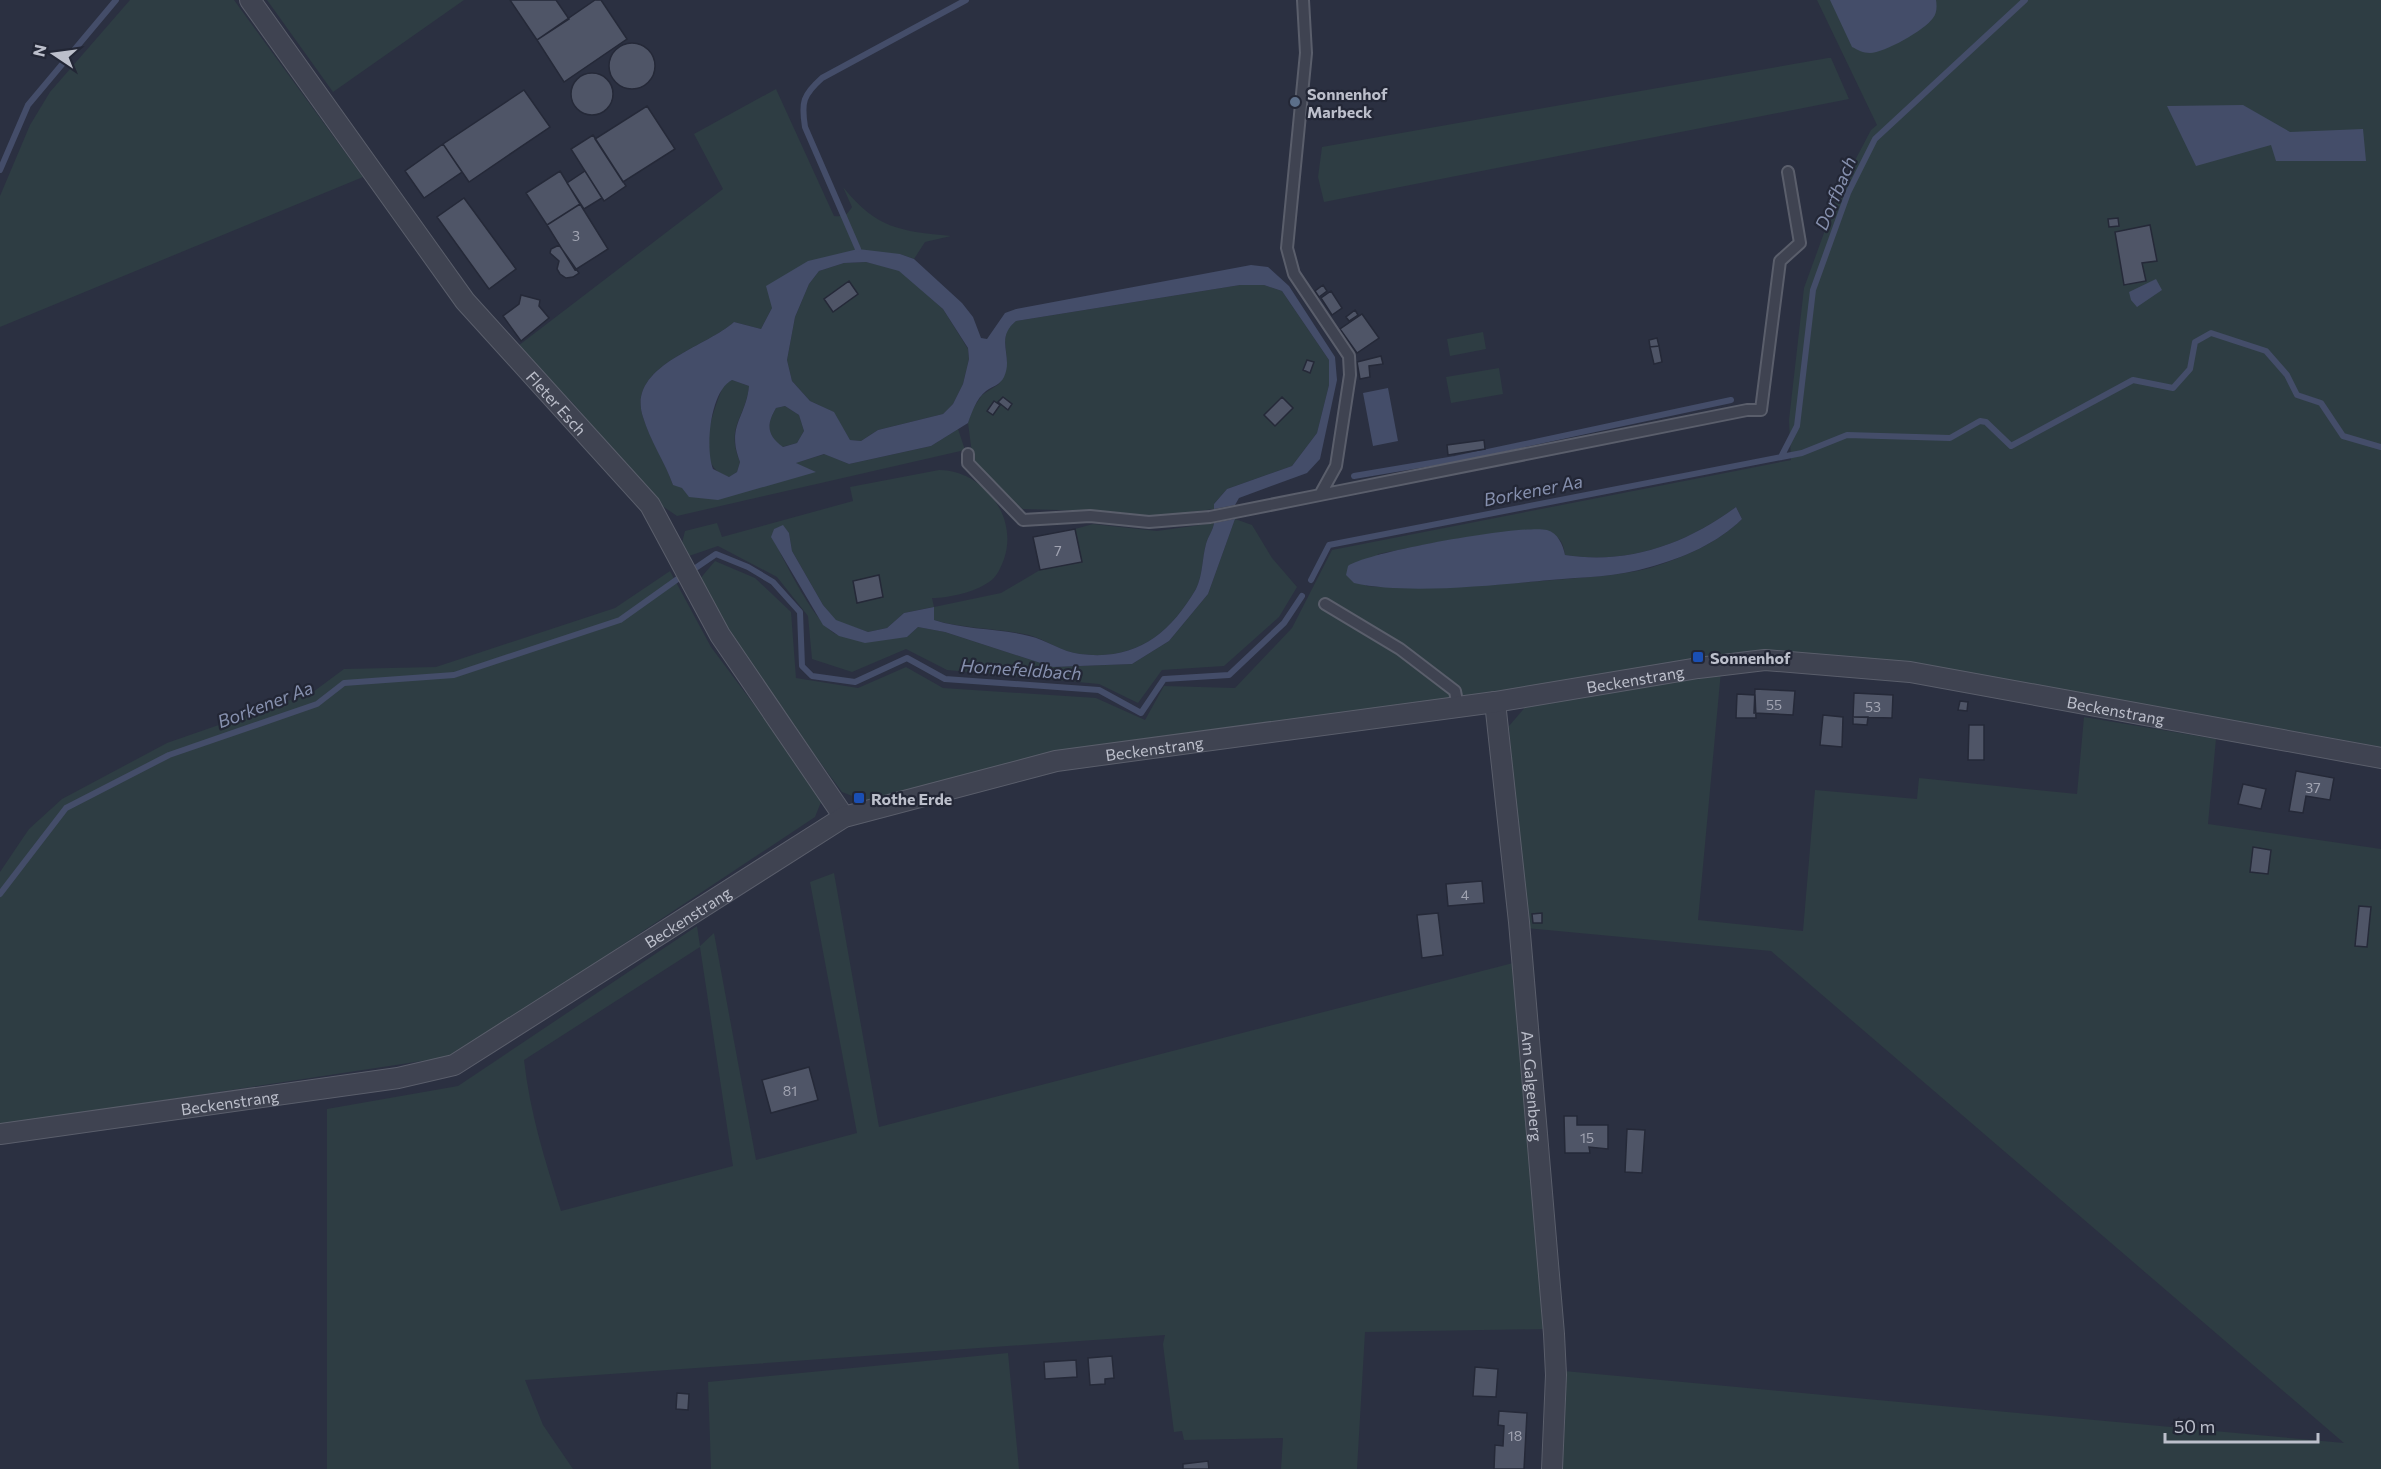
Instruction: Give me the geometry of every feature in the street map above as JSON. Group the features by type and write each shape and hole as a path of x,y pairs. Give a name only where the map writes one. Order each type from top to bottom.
{"street":[{"name":"Fleter Esch","path":"250,0 465,302 650,506 720,635 844,817"},
{"name":"Beckenstrang","path":"0,1134 398,1078 454,1065 844,817 1056,761 1495,702 1698,668 1765,660 1910,672 2381,758"},
{"name":"Am Galgenberg","path":"1495,702 1519,922 1554,1334 1556,1375 1552,1469"}],"lane":[{"path":"1303,0 1306,53 1287,248 1294,274 1349,356 1350,375 1336,466 1320,495"},
{"path":"968,454 968,462 1023,520 1090,516 1149,522 1210,517 1238,512 1747,410 1761,410 1780,261 1800,243 1788,172"},
{"path":"1325,604 1400,649 1455,691 1458,707"}],"shaded area":[{"path":"130,0 234,0 363,177 0,327 0,196 30,125 50,92"},
{"path":"267,0 464,0 333,92"},
{"path":"1817,0 2381,0 2381,747 1917,663 1753,651 1465,698 1061,750 868,802 842,792 727,636 699,580 715,561 755,578 791,612 796,678 858,688 906,667 943,688 1096,698 1145,720 1164,686 1235,688 1292,628 1332,550 1791,460 1789,420 1804,288 1840,189 1871,130 1877,125","holes":["1736,507 1742,519 1722,535 1687,554 1650,568 1626,573 1460,586 1366,586 1378,554 1443,541 1500,533 1546,533 1560,540 1565,555 1611,557 1655,549 1677,541 1697,532"]},
{"path":"1831,58 1849,99 1324,202 1318,177 1322,147"},
{"path":"776,89 834,216 845,215 852,207 843,187 867,212 879,220 903,229 951,236 925,242 914,259 900,254 808,262 772,308 761,329 734,322 657,371 646,384 641,399 643,417 673,485 815,472 795,463 825,454 849,464 931,446 958,429 965,450 677,516 658,503 572,402 514,349 723,189 694,134"},
{"path":"866,262 899,270 943,309 968,349 969,359 963,384 953,404 943,414 878,430 861,441 850,440 833,412 810,401 792,381 787,360 795,317 809,284 819,271 844,263"},
{"path":"1240,285 1264,285 1282,291 1329,360 1329,385 1317,433 1292,466 1227,489 1214,504 1214,509 1150,517 1093,511 1023,509 1008,498 973,461 968,423 972,410 982,395 999,384 1007,362 1005,340 1007,329 1016,321"},
{"path":"1483,332 1486,349 1450,356 1447,339"},
{"path":"1499,368 1503,394 1451,403 1446,377"},
{"path":"732,380 749,386 735,431 736,450 740,462 737,472 730,477 718,471 711,462 708,436 724,384"},
{"path":"785,406 799,415 804,431 797,443 782,447 773,438 770,425 776,408"},
{"path":"939,470 955,472 969,478 993,498 1006,527 1007,543 1002,565 992,580 983,586 954,596 932,598 934,607 1001,593 1040,570 1082,562 1075,529 1093,524 1157,531 1214,523 1206,544 1196,589 1186,605 1162,632 1134,649 1118,653 1100,655 1073,653 1029,635 946,623 934,620 933,607 904,613 887,628 868,632 836,621 823,605 792,551 789,533 783,526 774,529 772,537 793,577 822,622 832,631 841,636 857,638 907,637 918,627 945,632 1053,667 1132,664 1169,641 1208,594 1235,519 1252,525 1272,558 1297,587 1279,617 1224,666 1162,670 1138,703 1099,684 947,670 906,649 852,672 812,659 808,616 777,577 718,546 689,556 682,543 685,531 717,523 722,537 853,501 850,487"},
{"path":"670,571 711,647 823,797 815,817 455,1056 0,1125 0,872 29,829 62,799 167,743 313,692 344,669 436,667 615,608"},
{"path":"1721,671 1698,920 1803,931 1815,790 1917,799 1919,778 2077,794 2084,717 2216,739 2208,824 2381,849 2381,1469 1562,1469 1564,1371 2344,1443 1771,951 1526,928 1509,726 1527,705"},
{"path":"834,873 879,1127 1513,963 1547,1329 1365,1332 1357,1469 1281,1469 1283,1438 1184,1440 1182,1431 1174,1432 1163,1344 1165,1335 525,1380 543,1425 573,1469 327,1469 327,1109 458,1086 697,926 700,946 714,933 756,1160 857,1133 810,882","holes":["700,947 733,1166 561,1211 534,1118 524,1060"]},
{"path":"1008,1353 1019,1469 711,1469 708,1382"}],"water":[{"path":"1830,0 1936,0 1936,9 1929,23 1913,34 1885,49 1867,53 1852,47"},
{"path":"2243,105 2290,132 2363,129 2366,161 2276,161 2271,145 2196,166 2167,106"},
{"path":"858,249 900,254 914,259 962,303 973,317 981,338 987,339 1005,313 1016,309 1251,265 1268,267 1289,286 1335,357 1337,380 1320,459 1307,473 1239,498 1235,505 1214,509 1214,504 1227,489 1292,466 1317,433 1329,385 1329,360 1282,291 1264,285 1240,285 1016,321 1006,334 1007,362 1002,380 980,398 968,423 931,446 849,464 824,454 796,463 816,472 718,500 689,497 682,488 673,485 646,426 641,399 646,384 671,360 734,322 761,329 772,308 766,286 808,261","holes":["866,262 899,271 943,309 968,348 969,359 963,384 953,404 943,414 878,430 861,441 850,440 834,412 810,401 792,381 787,360 795,317 809,284 819,271 844,263","732,380 749,386 735,439 740,462 737,472 729,477 713,469 710,448 714,407 725,386","785,406 799,415 804,431 797,443 783,447 771,434 770,425 776,408"]},
{"path":"2156,279 2162,290 2137,307 2131,300 2129,292"},
{"path":"1388,388 1398,441 1373,446 1363,393"},
{"path":"1736,507 1742,519 1733,528 1711,542 1675,559 1626,573 1425,589 1376,587 1354,583 1346,575 1348,566 1384,554 1446,540 1532,529 1547,530 1554,534 1561,543 1565,555 1611,557 1634,554 1655,549 1697,532"},
{"path":"1235,519 1208,594 1169,641 1132,664 1053,667 945,632 918,627 907,637 865,643 839,636 823,625 771,537 774,529 783,525 789,533 792,551 823,605 836,620 868,632 887,628 904,613 934,607 934,620 957,626 1017,633 1073,653 1100,655 1134,649 1162,632 1174,620 1196,589 1206,544 1214,523"}],"building":[{"path":"510,0 556,0 569,19 537,40"},
{"path":"595,0 601,0 627,39 564,82 537,40"},
{"path":"632,43 648,50 655,66 648,82 632,89 616,82 609,66 616,50"},
{"path":"592,73 600,74 607,79 612,86 612,102 607,109 600,114 592,115 584,114 577,109 572,102 571,94 572,86 577,79 584,74"},
{"path":"524,90 550,127 469,182 443,144"},
{"path":"647,106 675,149 623,182 595,139"},
{"path":"593,135 626,186 604,201 571,149"},
{"path":"443,144 462,172 424,198 405,171"},
{"path":"560,171 580,204 547,225 526,193"},
{"path":"585,171 602,198 584,209 567,183"},
{"path":"464,198 516,269 489,289 437,217"},
{"path":"580,204 608,249 575,270 547,225"},
{"path":"2118,218 2119,226 2109,227 2108,219"},
{"path":"2150,225 2157,261 2142,263 2146,281 2124,285 2115,232"},
{"path":"559,245 579,273 573,277 566,278 560,274 557,269 559,261 550,253 551,249"},
{"path":"849,281 858,294 833,312 824,299"},
{"path":"1323,285 1327,291 1319,297 1315,291"},
{"path":"1331,291 1342,308 1332,315 1321,298"},
{"path":"521,295 540,300 539,306 549,318 521,341 503,316 519,304"},
{"path":"1355,310 1358,315 1349,321 1346,317"},
{"path":"1362,314 1379,338 1357,353 1340,329"},
{"path":"1657,338 1659,346 1650,347 1649,340"},
{"path":"1659,346 1662,362 1654,364 1650,347"},
{"path":"1381,356 1383,364 1369,366 1370,377 1360,379 1357,362"},
{"path":"1307,360 1314,362 1310,373 1303,370"},
{"path":"1003,397 1012,404 1008,410 998,402"},
{"path":"1282,397 1293,408 1275,426 1264,415"},
{"path":"994,401 1000,405 993,415 987,411"},
{"path":"1484,440 1485,449 1448,455 1447,445"},
{"path":"1075,529 1082,562 1040,570 1033,537"},
{"path":"879,575 883,597 857,603 853,581"},
{"path":"1755,689 1795,691 1793,715 1754,713"},
{"path":"1854,693 1893,695 1892,718 1853,717"},
{"path":"1737,694 1755,695 1756,718 1736,718"},
{"path":"1960,701 1968,702 1967,711 1958,710"},
{"path":"1823,715 1843,717 1842,747 1820,745"},
{"path":"1853,717 1868,717 1867,725 1853,724"},
{"path":"1969,725 1984,725 1984,760 1968,760"},
{"path":"2296,771 2334,778 2330,800 2306,796 2303,813 2289,811"},
{"path":"2243,784 2266,789 2261,809 2238,804"},
{"path":"2253,847 2271,850 2268,874 2250,872"},
{"path":"1482,881 1484,903 1448,906 1446,884"},
{"path":"2359,906 2371,907 2367,947 2355,946"},
{"path":"1438,913 1443,955 1422,958 1417,915"},
{"path":"1542,913 1542,923 1533,923 1532,914"},
{"path":"809,1067 818,1100 771,1113 762,1080"},
{"path":"1564,1116 1577,1116 1577,1125 1608,1125 1608,1149 1589,1147 1590,1153 1565,1153"},
{"path":"1627,1129 1645,1130 1642,1173 1625,1172"},
{"path":"1112,1356 1114,1378 1105,1379 1105,1384 1090,1385 1088,1358"},
{"path":"1076,1360 1077,1377 1045,1379 1044,1362"},
{"path":"1475,1367 1498,1369 1496,1397 1473,1396"},
{"path":"677,1393 689,1394 688,1410 676,1409"},
{"path":"1499,1411 1527,1413 1524,1469 1494,1469 1495,1445 1503,1446 1504,1426 1498,1425"},
{"path":"1208,1461 1209,1469 1183,1469 1183,1464"}],"waterway":[{"path":"0,170 28,105 116,0"},
{"path":"858,249 805,127 803,111 807,94 822,78 966,0"},
{"name":"Dorfbach","path":"1781,457 1797,426 1813,290 1848,193 1875,139 2025,0"},
{"path":"1311,580 1329,545 1802,453 1847,435 1950,438 1980,421 1986,422 2011,446 2133,380 2173,388 2190,369 2195,342 2211,333 2266,351 2287,375 2297,395 2321,403 2343,436 2381,447"},
{"path":"1354,476 1455,459 1731,400"},
{"name":"Hornefeldbach","path":"697,567 716,554 748,567 773,582 800,612 802,666 812,676 855,682 907,658 945,679 1099,690 1141,713 1164,679 1229,675 1284,623 1302,596"},
{"name":"Borkener Aa","path":"0,894 66,808 169,755 317,704 344,683 454,675 620,620 679,578"}],"place":[{"name":"Sonnenhof Marbeck","path":"1295,102"},
{"name":"Sonnenhof","path":"1698,657"},
{"name":"Rothe Erde","path":"859,798"}]}
